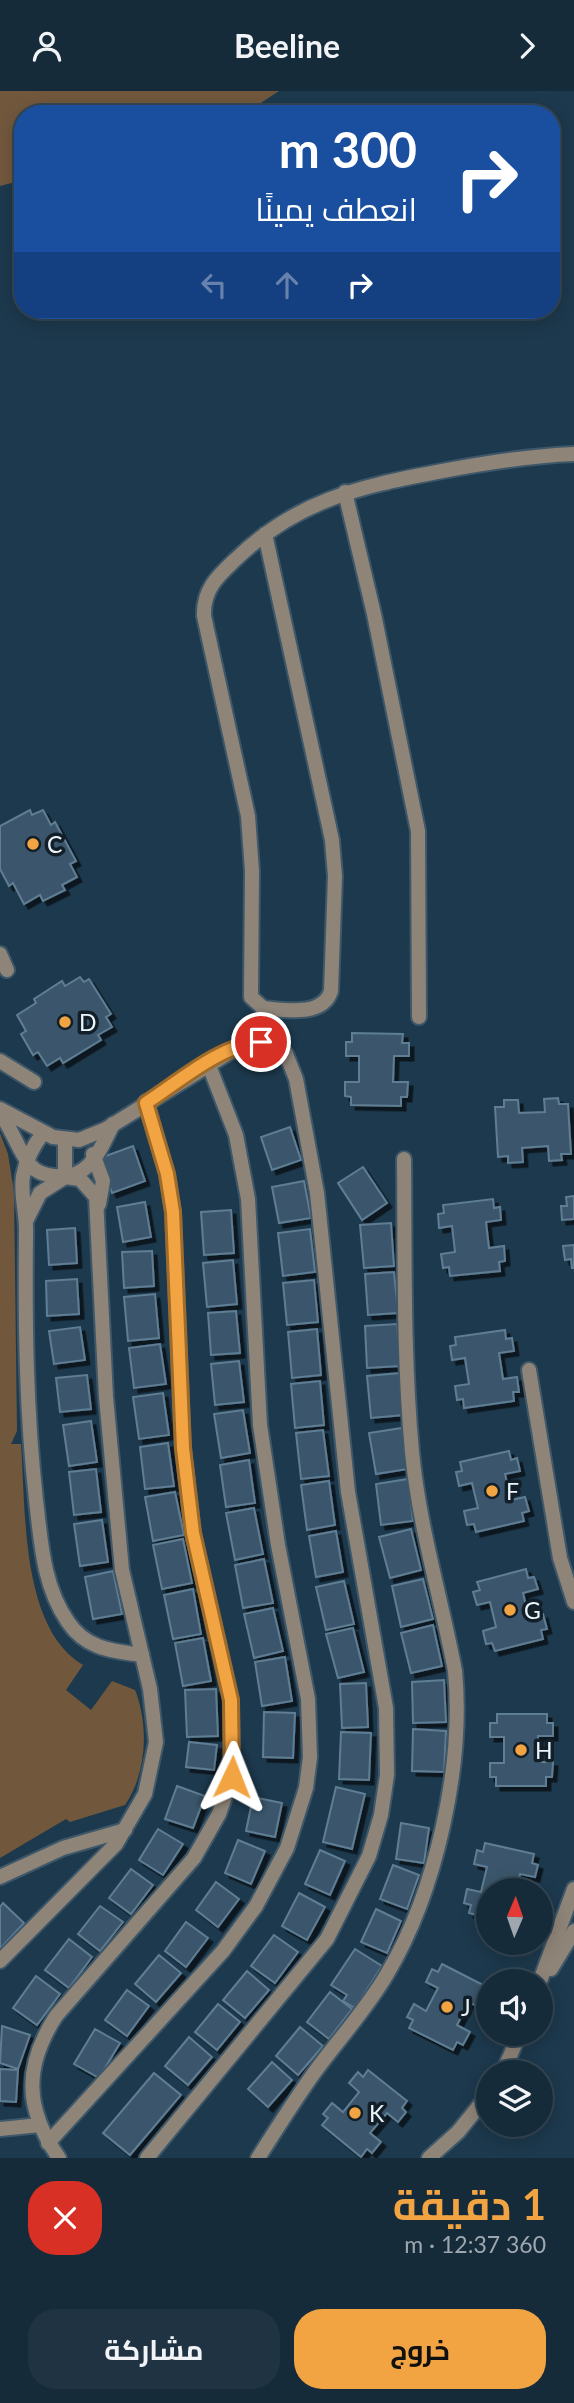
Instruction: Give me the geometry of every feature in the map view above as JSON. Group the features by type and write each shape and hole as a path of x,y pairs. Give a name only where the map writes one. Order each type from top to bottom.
{"street":[{"path":"265,534 334,858 331,991 326,1002 315,1009 263,1008 251,997 252,871 248,816 204,616 205,598 213,582 265,534 303,510 345,492 482,463 574,454"},
{"path":"345,492 374,614 417,823 421,869 419,1017"},
{"path":"0,954 7,970"},
{"path":"72,1140 97,1134 208,1063 251,1043 272,1044 286,1054 296,1079 319,1205 348,1492 386,1709 387,1775 381,1815 369,1856 327,1939 146,2158"},
{"path":"0,1061 34,1082"},
{"path":"48,2143 223,1951 256,1906 287,1848 306,1788 310,1756 308,1699 285,1582 260,1425 247,1189 236,1135 208,1063"},
{"path":"59,2158 48,2143 34,2112 32,2075 43,2037 56,2016 194,1858 219,1814 232,1777 231,1700 193,1533 183,1448 173,1212 167,1174 146,1103"},
{"path":"0,1111 43,1133 72,1140 96,1158 103,1181 98,1205 99,1273 114,1494 122,1570 154,1709 156,1742 145,1794 116,1844 0,1962"},
{"path":"0,1111 27,1161 40,1173 87,1184 98,1205"},
{"path":"27,1219 40,1193 65,1177 83,1171 96,1158 114,1123"},
{"path":"43,1133 27,1161 22,1185 27,1219 25,1330 29,1418 39,1526 48,1582 55,1601 76,1634 90,1645 142,1655"},
{"path":"65,1177 72,1140"},
{"path":"258,2158 387,1973 432,1865 453,1780 458,1696 455,1671 418,1501 411,1439 406,1371 404,1159"},
{"path":"529,1370 560,1558 574,1602"},
{"path":"0,1877 63,1848 125,1830"},
{"path":"545,1969 574,1889"},
{"path":"549,1969 574,1931"},
{"path":"429,2158 458,2132 476,2110"},
{"path":"0,2129 40,2125"}],"shaded area":[{"path":"0,91 279,91 258,105 14,105 14,182 0,186"},
{"path":"0,1133 8,1154 14,1192 17,1431 11,1444 21,1444 26,1532 37,1596 47,1624 62,1648 83,1665 66,1690 91,1710 112,1681 135,1690 142,1718 144,1749 138,1778 125,1805 70,1822 66,1819 0,1858"}],"building":[{"name":"C","path":"30,810 32,815 43,810 51,825 55,822 76,861 70,864 77,877 62,885 65,890 43,901 40,895 24,904 13,883 9,886 0,869 0,826"},
{"name":"D","path":"80,977 84,982 89,979 111,1014 106,1017 112,1027 98,1035 101,1040 63,1063 60,1058 47,1066 38,1052 33,1055 21,1034 26,1031 17,1015 36,1003 34,999 62,981 65,986"},
{"path":"352,1033 403,1034 402,1043 409,1043 409,1056 394,1056 393,1082 408,1082 407,1097 401,1097 401,1106 351,1105 351,1097 345,1096 345,1082 359,1082 359,1056 346,1056 346,1042 352,1042"},
{"path":"558,1098 559,1104 568,1104 571,1154 561,1154 562,1160 549,1161 548,1146 522,1148 523,1162 508,1163 508,1156 498,1157 495,1107 504,1107 504,1100 518,1100 519,1113 545,1112 544,1099"},
{"path":"290,1127 301,1160 272,1170 261,1137"},
{"path":"133,1146 145,1181 112,1193 100,1158"},
{"path":"363,1167 387,1203 362,1220 338,1183"},
{"path":"304,1181 311,1218 279,1223 272,1187"},
{"path":"574,1196 574,1219 562,1220 561,1206 567,1206 566,1197"},
{"path":"493,1199 494,1208 500,1207 501,1220 486,1222 489,1248 504,1246 505,1261 499,1262 500,1271 450,1276 449,1267 443,1268 441,1254 455,1252 452,1226 439,1228 438,1214 444,1213 443,1205"},
{"path":"145,1202 151,1237 123,1242 117,1207"},
{"path":"231,1210 234,1253 204,1255 201,1212"},
{"path":"391,1223 394,1266 364,1268 360,1225"},
{"path":"75,1228 77,1263 49,1265 47,1230"},
{"path":"310,1229 315,1272 283,1276 278,1233"},
{"path":"574,1245 572,1268 571,1259 565,1260 563,1246"},
{"path":"152,1251 154,1286 124,1288 122,1252"},
{"path":"233,1260 237,1304 207,1307 203,1263"},
{"path":"394,1272 398,1313 368,1315 365,1274"},
{"path":"77,1279 79,1314 47,1316 46,1281"},
{"path":"314,1280 318,1322 287,1325 283,1283"},
{"path":"155,1294 159,1338 128,1341 124,1297"},
{"path":"236,1311 240,1353 211,1355 208,1313"},
{"path":"397,1324 400,1366 367,1368 365,1326"},
{"path":"80,1327 85,1360 54,1364 49,1331"},
{"path":"317,1329 321,1375 292,1378 288,1332"},
{"path":"505,1330 506,1339 512,1338 514,1351 499,1353 503,1379 517,1377 519,1392 513,1392 514,1401 464,1408 463,1399 457,1400 455,1386 469,1384 465,1358 452,1360 450,1346 456,1345 455,1337"},
{"path":"160,1344 166,1384 134,1388 129,1348"},
{"path":"239,1361 244,1402 215,1405 211,1364"},
{"path":"400,1373 404,1415 371,1418 367,1376"},
{"path":"87,1375 91,1409 60,1412 56,1378"},
{"path":"320,1381 324,1425 295,1428 291,1384"},
{"path":"163,1393 169,1435 139,1439 133,1397"},
{"path":"243,1410 250,1453 221,1458 214,1414"},
{"path":"91,1421 97,1462 69,1466 63,1425"},
{"path":"402,1428 408,1469 376,1474 369,1433"},
{"path":"323,1430 329,1476 301,1479 296,1433"},
{"path":"168,1443 174,1486 145,1489 140,1447"},
{"name":"F","path":"509,1451 511,1460 517,1458 520,1471 505,1474 511,1500 525,1497 529,1511 522,1513 524,1521 476,1532 474,1524 467,1525 464,1511 478,1508 472,1483 459,1486 456,1472 462,1471 460,1462"},
{"path":"249,1460 255,1503 226,1507 220,1465"},
{"path":"96,1469 101,1512 74,1515 69,1472"},
{"path":"408,1479 413,1521 381,1525 376,1484"},
{"path":"329,1481 335,1525 307,1530 301,1485"},
{"path":"175,1492 184,1535 153,1541 145,1497"},
{"path":"254,1508 263,1554 235,1560 226,1513"},
{"path":"102,1520 108,1562 80,1566 74,1524"},
{"path":"411,1529 421,1570 390,1578 379,1537"},
{"path":"336,1531 343,1572 316,1577 309,1536"},
{"path":"183,1539 192,1583 162,1589 153,1545"},
{"path":"264,1559 273,1603 243,1608 235,1565"},
{"name":"G","path":"526,1569 528,1578 534,1577 538,1589 523,1593 529,1618 543,1614 547,1629 541,1630 543,1639 495,1651 492,1643 486,1644 483,1631 496,1627 490,1602 477,1605 473,1592 480,1590 477,1582"},
{"path":"113,1571 122,1614 93,1619 85,1577"},
{"path":"423,1579 433,1619 401,1627 392,1586"},
{"path":"344,1581 354,1624 326,1630 316,1587"},
{"path":"193,1589 201,1634 173,1639 164,1595"},
{"path":"273,1608 283,1651 254,1658 244,1614"},
{"path":"433,1625 442,1666 411,1673 401,1633"},
{"path":"353,1628 364,1672 338,1678 326,1634"},
{"path":"203,1638 211,1681 183,1686 175,1643"},
{"path":"285,1657 292,1701 262,1706 255,1662"},
{"path":"444,1680 446,1722 413,1723 412,1682"},
{"path":"366,1683 368,1727 342,1728 340,1684"},
{"path":"216,1689 218,1736 187,1737 185,1690"},
{"path":"264,1712 295,1713 293,1758 263,1757"},
{"name":"H","path":"497,1714 547,1714 547,1723 553,1723 553,1736 538,1736 538,1762 553,1762 552,1777 546,1777 546,1786 496,1786 496,1777 490,1777 490,1763 504,1763 504,1737 490,1737 490,1723 497,1723"},
{"path":"413,1729 446,1731 444,1772 412,1771"},
{"path":"341,1732 371,1733 369,1780 339,1779"},
{"path":"189,1742 217,1745 214,1770 186,1767"},
{"path":"177,1786 205,1796 193,1828 165,1819"},
{"path":"336,1787 365,1794 352,1849 323,1842"},
{"path":"253,1797 282,1803 275,1837 246,1831"},
{"path":"401,1823 429,1828 424,1863 396,1859"},
{"path":"158,1829 183,1844 163,1875 139,1860"},
{"path":"238,1840 265,1851 251,1884 225,1873"},
{"path":"485,1843 534,1854 532,1863 538,1865 535,1877 520,1874 519,1878 484,1878 487,1867 474,1864 477,1850 483,1852"},
{"path":"320,1850 345,1861 330,1895 305,1884"},
{"path":"393,1865 419,1875 407,1909 380,1899"},
{"path":"131,1869 153,1885 131,1914 109,1898"},
{"path":"216,1882 239,1899 218,1927 196,1910"},
{"path":"467,1889 476,1891 476,1915 469,1913 471,1905 464,1903"},
{"path":"299,1893 325,1907 307,1940 282,1926"},
{"path":"3,1903 24,1923 0,1949 0,1907"},
{"path":"100,1906 123,1922 100,1951 78,1934"},
{"path":"376,1909 401,1921 387,1953 361,1942"},
{"path":"186,1922 208,1938 186,1967 165,1951"},
{"path":"274,1935 298,1952 275,1983 251,1966"},
{"path":"69,1939 92,1957 69,1988 45,1970"},
{"path":"355,1949 382,1966 355,2008 343,2001 347,1995 331,1985"},
{"path":"159,1955 181,1973 156,2002 135,1984"},
{"name":"J","path":"442,1964 476,1981 476,2006 469,2002 457,2025 470,2032 463,2045 457,2042 453,2050 409,2028 413,2020 407,2017 414,2004 426,2011 438,1988 426,1982 432,1969 438,1972"},
{"path":"247,1971 269,1990 245,2018 223,2000"},
{"path":"36,1976 60,1994 37,2025 13,2008"},
{"path":"127,1990 149,2006 127,2036 105,2020"},
{"path":"330,1992 352,2009 329,2039 307,2022"},
{"path":"218,2004 240,2022 217,2050 195,2032"},
{"path":"2,2026 30,2035 18,2069 0,2063"},
{"path":"300,2027 323,2046 298,2075 276,2056"},
{"path":"95,2029 120,2043 99,2078 74,2064"},
{"path":"189,2037 212,2057 188,2085 165,2066"},
{"path":"272,2062 292,2080 268,2107 248,2089"},
{"path":"0,2069 18,2070 16,2102 0,2101"},
{"name":"K","path":"368,2070 407,2101 402,2108 406,2112 398,2122 387,2113 370,2133 381,2142 372,2153 367,2149 361,2157 322,2125 328,2118 323,2114 332,2103 343,2112 359,2092 349,2083 358,2072 363,2077"},
{"path":"154,2073 181,2095 130,2155 103,2133"}],"place":[{"name":"C","path":"33,844"},
{"name":"D","path":"65,1022"},
{"name":"F","path":"492,1491"},
{"name":"G","path":"510,1610"},
{"name":"H","path":"521,1750"},
{"name":"J","path":"447,2007"},
{"name":"K","path":"355,2113"}],"route":[{"path":"232,1777 231,1700 206,1601 193,1533 183,1448 173,1212 158,1137 146,1103 223,1054 238,1047 261,1042"}]}
